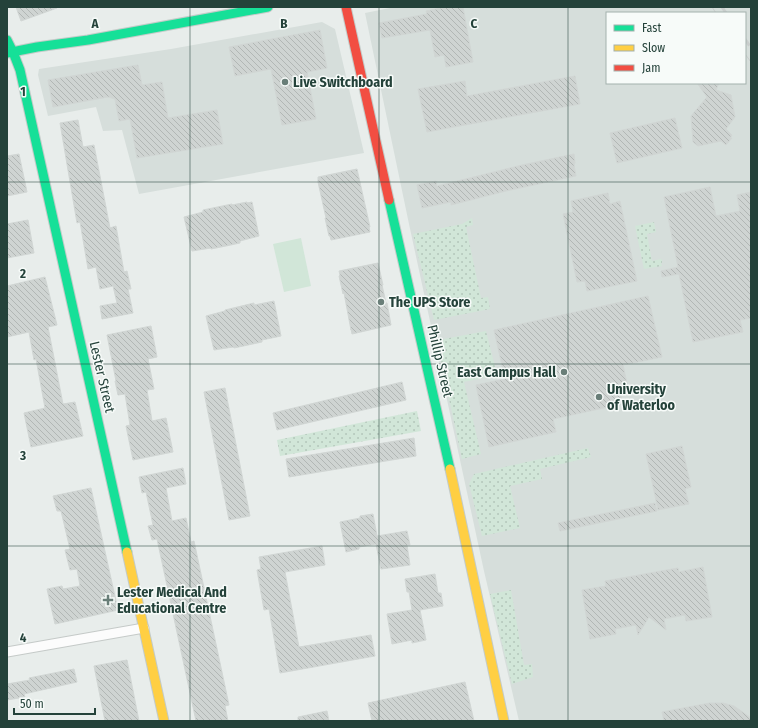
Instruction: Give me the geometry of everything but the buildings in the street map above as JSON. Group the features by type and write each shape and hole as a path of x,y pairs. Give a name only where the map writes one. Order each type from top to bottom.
{"street":[{"path":"10,53 268,7"},
{"name":"Phillip Street","path":"346,7 451,474 504,721"},
{"name":"Lester Street","path":"7,40 10,53 20,70 164,721"},
{"path":"7,652 144,628"}],"shaded area":[{"name":"University of Waterloo","path":"395,7 751,7 751,721 519,721 484,571 365,13"},
{"path":"322,22 335,29 364,153 139,194 122,130 103,131 96,107 48,116 38,75 39,69 171,49"}],"green space":[{"path":"472,218 473,225 466,227 481,298 488,297 490,309 434,320 413,234 462,224"},
{"path":"654,222 656,232 647,234 652,261 661,259 662,266 644,269 635,226"},
{"path":"301,238 311,286 284,292 273,244"},
{"path":"486,331 497,375 464,382 481,454 462,459 438,348 444,339"},
{"path":"417,411 421,431 280,456 277,440"},
{"path":"588,448 591,457 540,469 542,479 510,486 520,528 482,536 469,484 474,474"},
{"path":"511,590 524,665 532,664 533,677 512,684 490,594"}],"tram line":[{"path":"712,7 715,12"},
{"path":"746,55 751,62"}],"railway":[{"path":"722,7 725,12"},
{"path":"746,40 751,48"}],"traffic: fast":[{"path":"7,53 88,40 268,7"},
{"path":"7,40 20,70 127,552"},
{"path":"389,200 450,469"}],"traffic: slow":[{"path":"450,469 504,721"},
{"path":"127,552 164,721"}],"traffic: jam":[{"path":"346,7 389,200"}],"place":[{"name":"Live Switchboard","path":"285,82"},
{"name":"The UPS Store","path":"381,302"},
{"name":"East Campus Hall","path":"564,372"},
{"name":"University of Waterloo","path":"599,397"},
{"name":"Lester Medical And Educational Centre","path":"108,600"}]}
